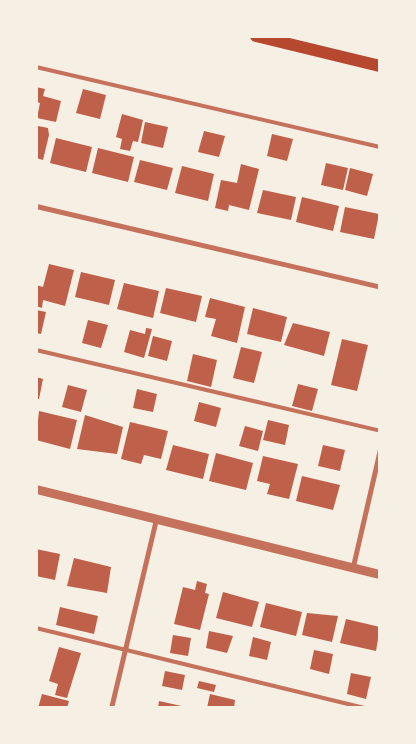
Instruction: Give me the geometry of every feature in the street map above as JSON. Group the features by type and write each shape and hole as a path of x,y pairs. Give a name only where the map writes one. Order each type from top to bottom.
{"main road":[{"path":"256,36 380,66"}],"street":[{"path":"36,206 380,286"},
{"path":"353,566 380,449"},
{"path":"36,489 156,517 380,574"},
{"path":"111,708 156,517"}],"lane":[{"path":"36,67 380,147"},
{"path":"36,350 380,431"},
{"path":"36,628 363,708"}],"building":[{"path":"36,87 45,89 43,96 61,101 56,122 37,118 40,103 36,102"},
{"path":"83,89 106,95 100,119 76,113"},
{"path":"122,114 143,120 138,142 133,141 130,151 120,149 122,139 116,137"},
{"path":"145,122 168,127 163,148 141,143"},
{"path":"38,126 48,128 49,135 43,160 36,158"},
{"path":"204,131 225,136 219,157 198,152"},
{"path":"272,134 293,139 287,161 267,156"},
{"path":"56,138 92,147 86,172 50,163"},
{"path":"98,148 134,157 128,182 92,173"},
{"path":"140,160 173,168 167,190 134,182"},
{"path":"326,163 348,168 343,190 321,185"},
{"path":"241,164 259,169 249,210 229,205 228,211 215,208 221,180 237,183"},
{"path":"182,166 214,174 208,201 175,193"},
{"path":"350,168 373,174 367,196 345,190"},
{"path":"263,190 296,197 291,220 257,213"},
{"path":"302,197 339,206 333,231 296,222"},
{"path":"345,207 379,214 374,239 340,232"},
{"path":"49,264 74,270 65,306 43,300 42,308 36,306 36,285 43,287"},
{"path":"81,272 115,280 109,305 75,297"},
{"path":"124,283 159,291 153,318 117,309"},
{"path":"166,288 202,296 196,322 160,313"},
{"path":"210,298 245,307 237,343 211,336 216,319 205,317"},
{"path":"253,308 287,317 281,342 247,334"},
{"path":"36,310 46,312 41,334 36,333"},
{"path":"88,320 108,325 101,348 82,343"},
{"path":"293,323 330,332 324,356 284,345"},
{"path":"146,328 152,329 144,358 124,352 130,330 145,334"},
{"path":"153,336 172,341 167,361 148,356"},
{"path":"342,339 368,345 357,391 331,385"},
{"path":"241,347 262,352 254,383 233,378"},
{"path":"193,354 217,360 211,387 187,381"},
{"path":"36,377 43,379 39,399 36,399"},
{"path":"298,384 318,389 312,411 292,406"},
{"path":"68,385 87,390 81,412 62,407"},
{"path":"137,389 157,394 153,412 133,408"},
{"path":"199,402 221,408 216,427 194,421"},
{"path":"39,411 77,420 70,449 36,440"},
{"path":"85,415 123,427 117,454 77,449"},
{"path":"268,420 289,425 285,445 263,440"},
{"path":"130,422 168,431 161,459 144,455 141,464 121,459"},
{"path":"245,426 263,431 258,451 239,446"},
{"path":"173,445 209,454 203,479 166,470"},
{"path":"323,445 345,450 340,471 318,466"},
{"path":"216,453 253,463 246,490 209,481"},
{"path":"263,456 298,464 289,499 267,494 270,484 257,481"},
{"path":"302,476 340,485 333,510 296,501"},
{"path":"36,549 60,554 55,580 36,576"},
{"path":"74,558 111,567 107,593 67,586"},
{"path":"197,581 207,584 205,593 209,594 200,630 174,624 183,587 195,590"},
{"path":"223,592 259,602 252,627 216,618"},
{"path":"266,603 302,612 296,636 260,627"},
{"path":"60,607 98,616 94,634 56,625"},
{"path":"307,613 338,616 332,642 302,635"},
{"path":"346,619 380,627 376,651 340,643"},
{"path":"209,631 233,636 227,653 206,648"},
{"path":"173,635 191,638 188,656 170,653"},
{"path":"253,637 271,642 267,660 249,656"},
{"path":"59,647 81,653 67,698 55,695 58,684 49,681"},
{"path":"314,650 333,654 329,674 310,669"},
{"path":"165,671 185,675 182,690 162,686"},
{"path":"351,673 371,677 366,699 347,694"},
{"path":"199,681 216,685 214,692 197,688"},
{"path":"42,694 69,701 67,708 38,708"},
{"path":"210,694 235,700 234,708 207,708"},
{"path":"159,701 186,707 186,708 158,708"}]}
